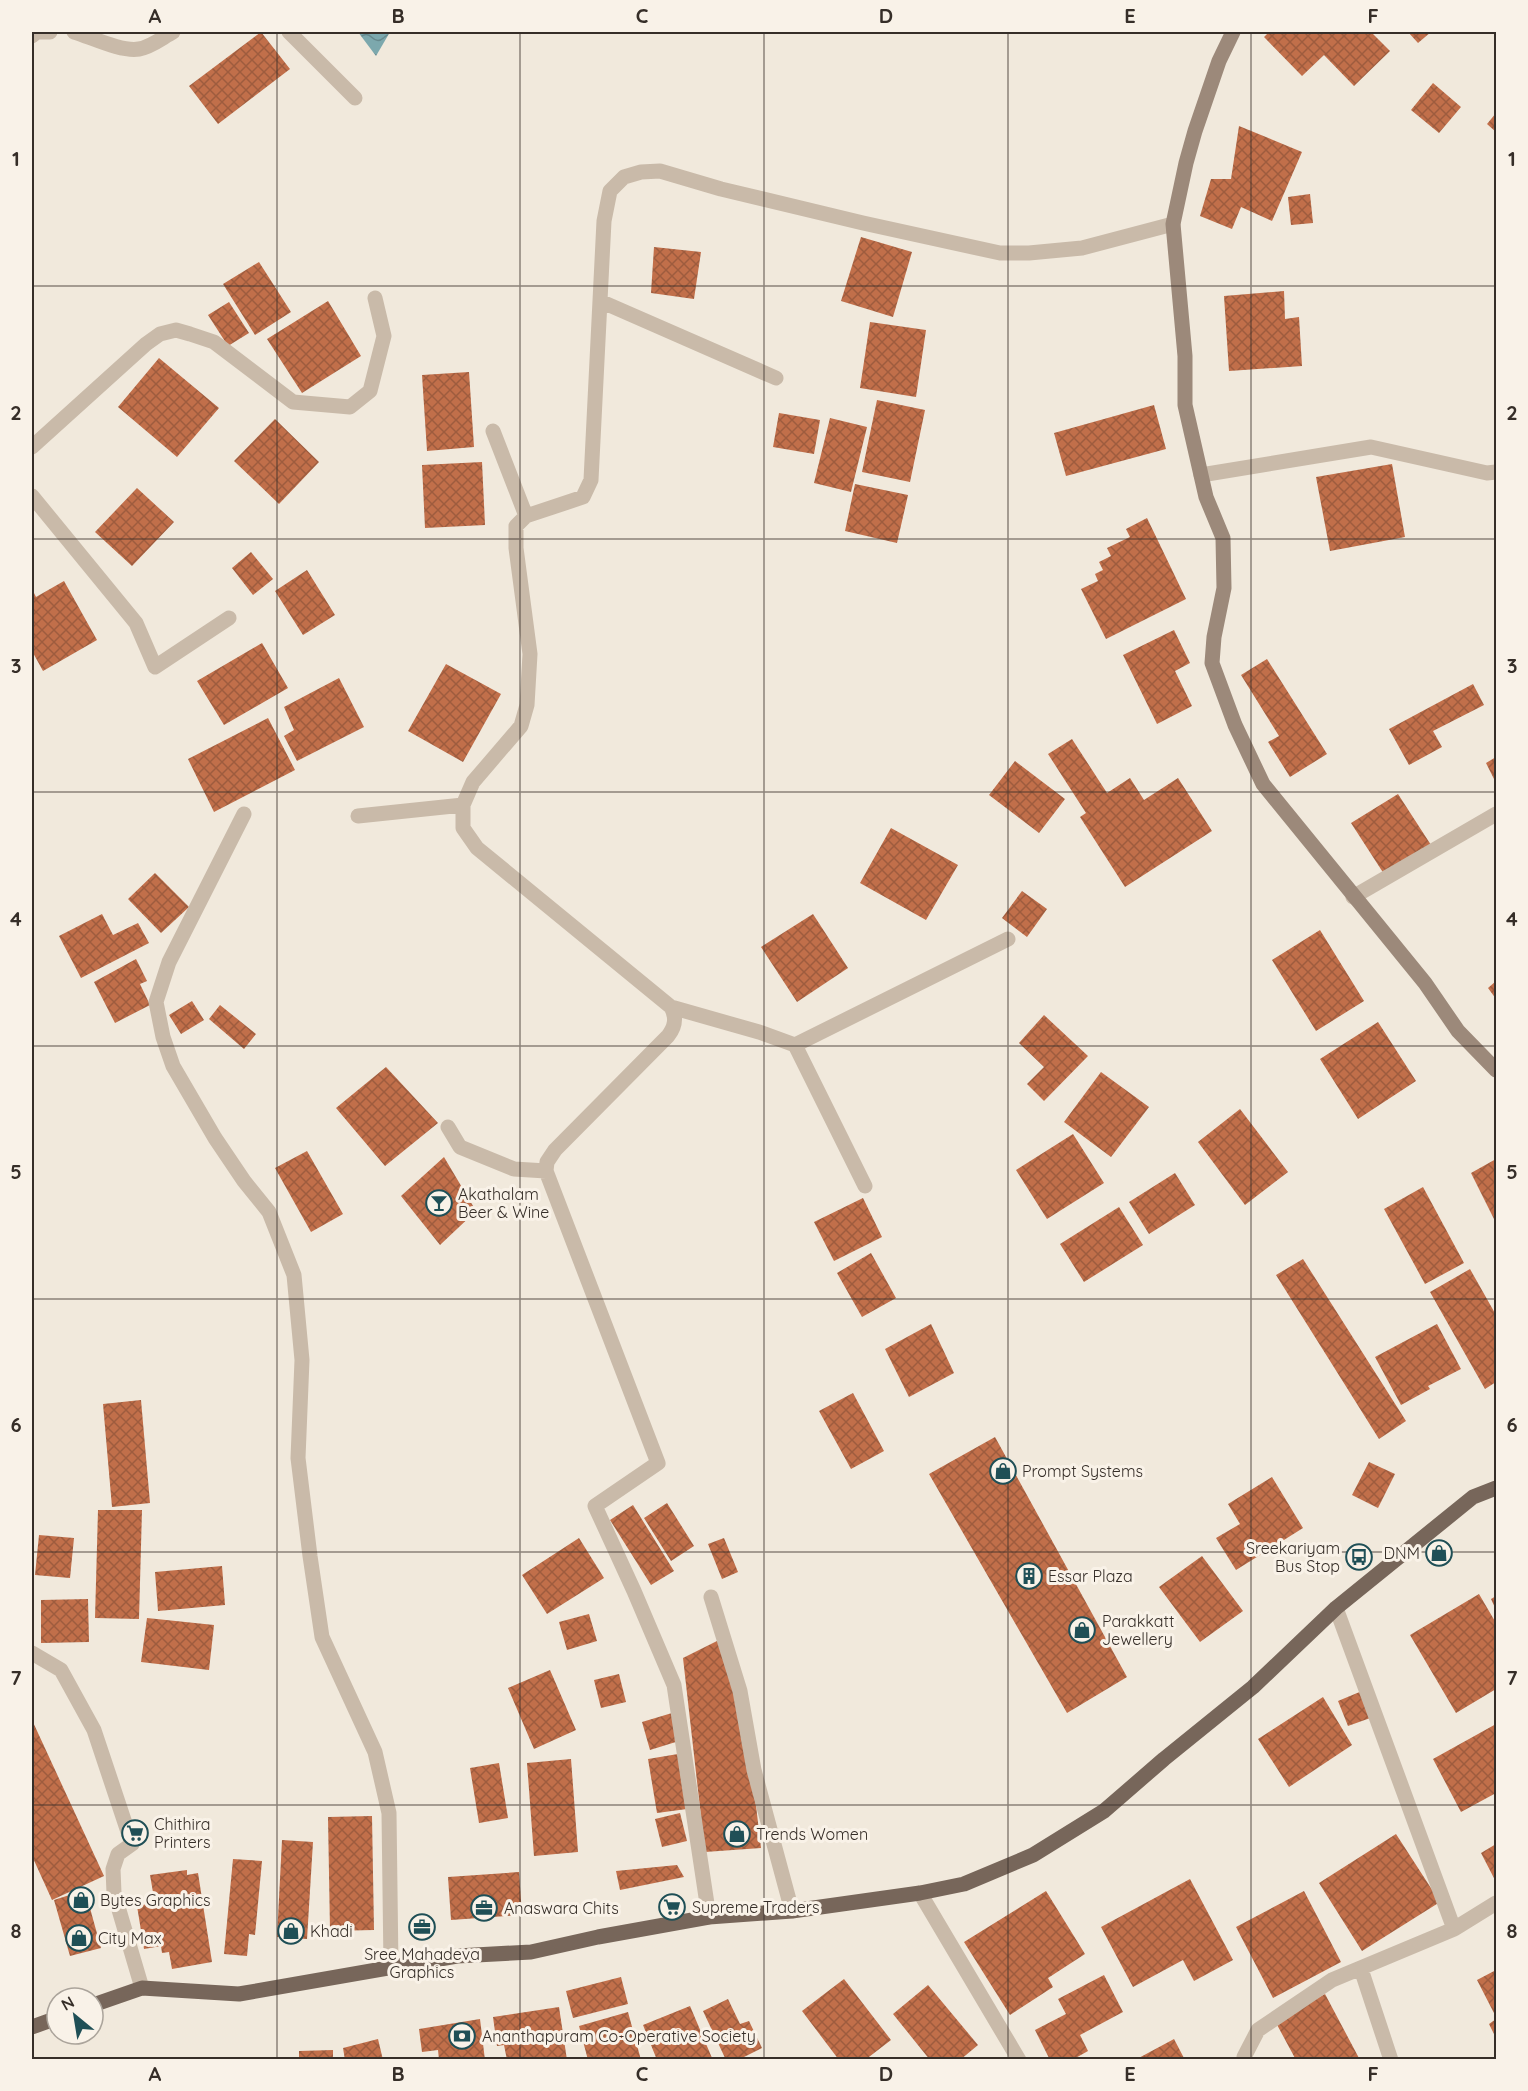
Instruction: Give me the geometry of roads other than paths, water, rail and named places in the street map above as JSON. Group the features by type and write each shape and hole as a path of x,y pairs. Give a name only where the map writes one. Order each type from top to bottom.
{"main road":[{"path":"105,2001 142,1988 239,1994 457,1956 531,1952 598,1936 709,1917 792,1911 920,1893 964,1884 1033,1855 1104,1811 1253,1687 1336,1608 1473,1497 1497,1488"}],"street":[{"path":"32,36 37,32 50,32"},
{"path":"74,32 121,48 138,50 154,44 173,32"},
{"path":"289,32 355,98"},
{"path":"1233,32 1195,131 1173,224 1185,356 1185,405 1206,498 1224,538 1224,588 1214,637 1212,663 1235,725 1263,784 1425,983 1458,1030 1497,1070"},
{"path":"865,1186 795,1045 759,1032 671,1007 477,848 463,828 463,805 473,782 521,726 527,705 530,654 516,548 516,526 526,516 583,497 591,480 604,221 610,191 624,177 641,172 660,171 721,189 1000,253 1083,248 1173,224"},
{"path":"32,447 146,344 160,334 176,330 214,342 293,402 350,407 370,391 384,336 375,298"},
{"path":"600,301 776,378"},
{"path":"493,431 526,516"},
{"path":"1201,475 1371,447 1487,473 1497,472"},
{"path":"32,496 136,623 155,667 228,618"},
{"path":"358,816 463,805"},
{"path":"1353,897 1497,813"},
{"path":"244,814 169,962 156,1002 163,1037 173,1066 215,1138 244,1181 269,1212 294,1275 302,1360 298,1458 310,1556 322,1637 375,1752 389,1813 391,1967"},
{"path":"795,1045 1008,939"},
{"path":"671,1007 675,1017 674,1025 668,1036 555,1150 547,1162 546,1171 658,1463 595,1506 674,1685 709,1917"},
{"path":"448,1127 460,1147 514,1169 546,1171"},
{"path":"711,1597 740,1691 754,1770 792,1911"},
{"path":"1336,1608 1454,1929"},
{"path":"32,1653 61,1670 94,1730 132,1844 117,1854 113,1869 114,1893 142,1988"},
{"path":"920,1893 1019,2060"},
{"path":"1245,2060 1244,2057 1258,2030 1332,1980 1454,1929 1497,1903"},
{"path":"1361,1968 1391,2060"}],"water":[{"path":"358,32 390,32 376,56"}],"place":[{"name":"Akathalam Beer & Wine","path":"439,1203"},
{"name":"Prompt Systems","path":"1003,1471"},
{"name":"DNM","path":"1439,1553"},
{"name":"Sreekariyam Bus Stop","path":"1359,1557"},
{"name":"Essar Plaza","path":"1029,1576"},
{"name":"Parakkatt Jewellery","path":"1082,1630"},
{"name":"Chithira Printers","path":"135,1833"},
{"name":"Trends Women","path":"737,1834"},
{"name":"Bytes Graphics","path":"81,1900"},
{"name":"Supreme Traders","path":"672,1907"},
{"name":"Anaswara Chits","path":"484,1908"},
{"name":"Sree Mahadeva Graphics","path":"422,1927"},
{"name":"Khadi","path":"291,1931"},
{"name":"City Max","path":"79,1938"},
{"name":"Ananthapuram Co-Operative Society","path":"462,2036"}]}
